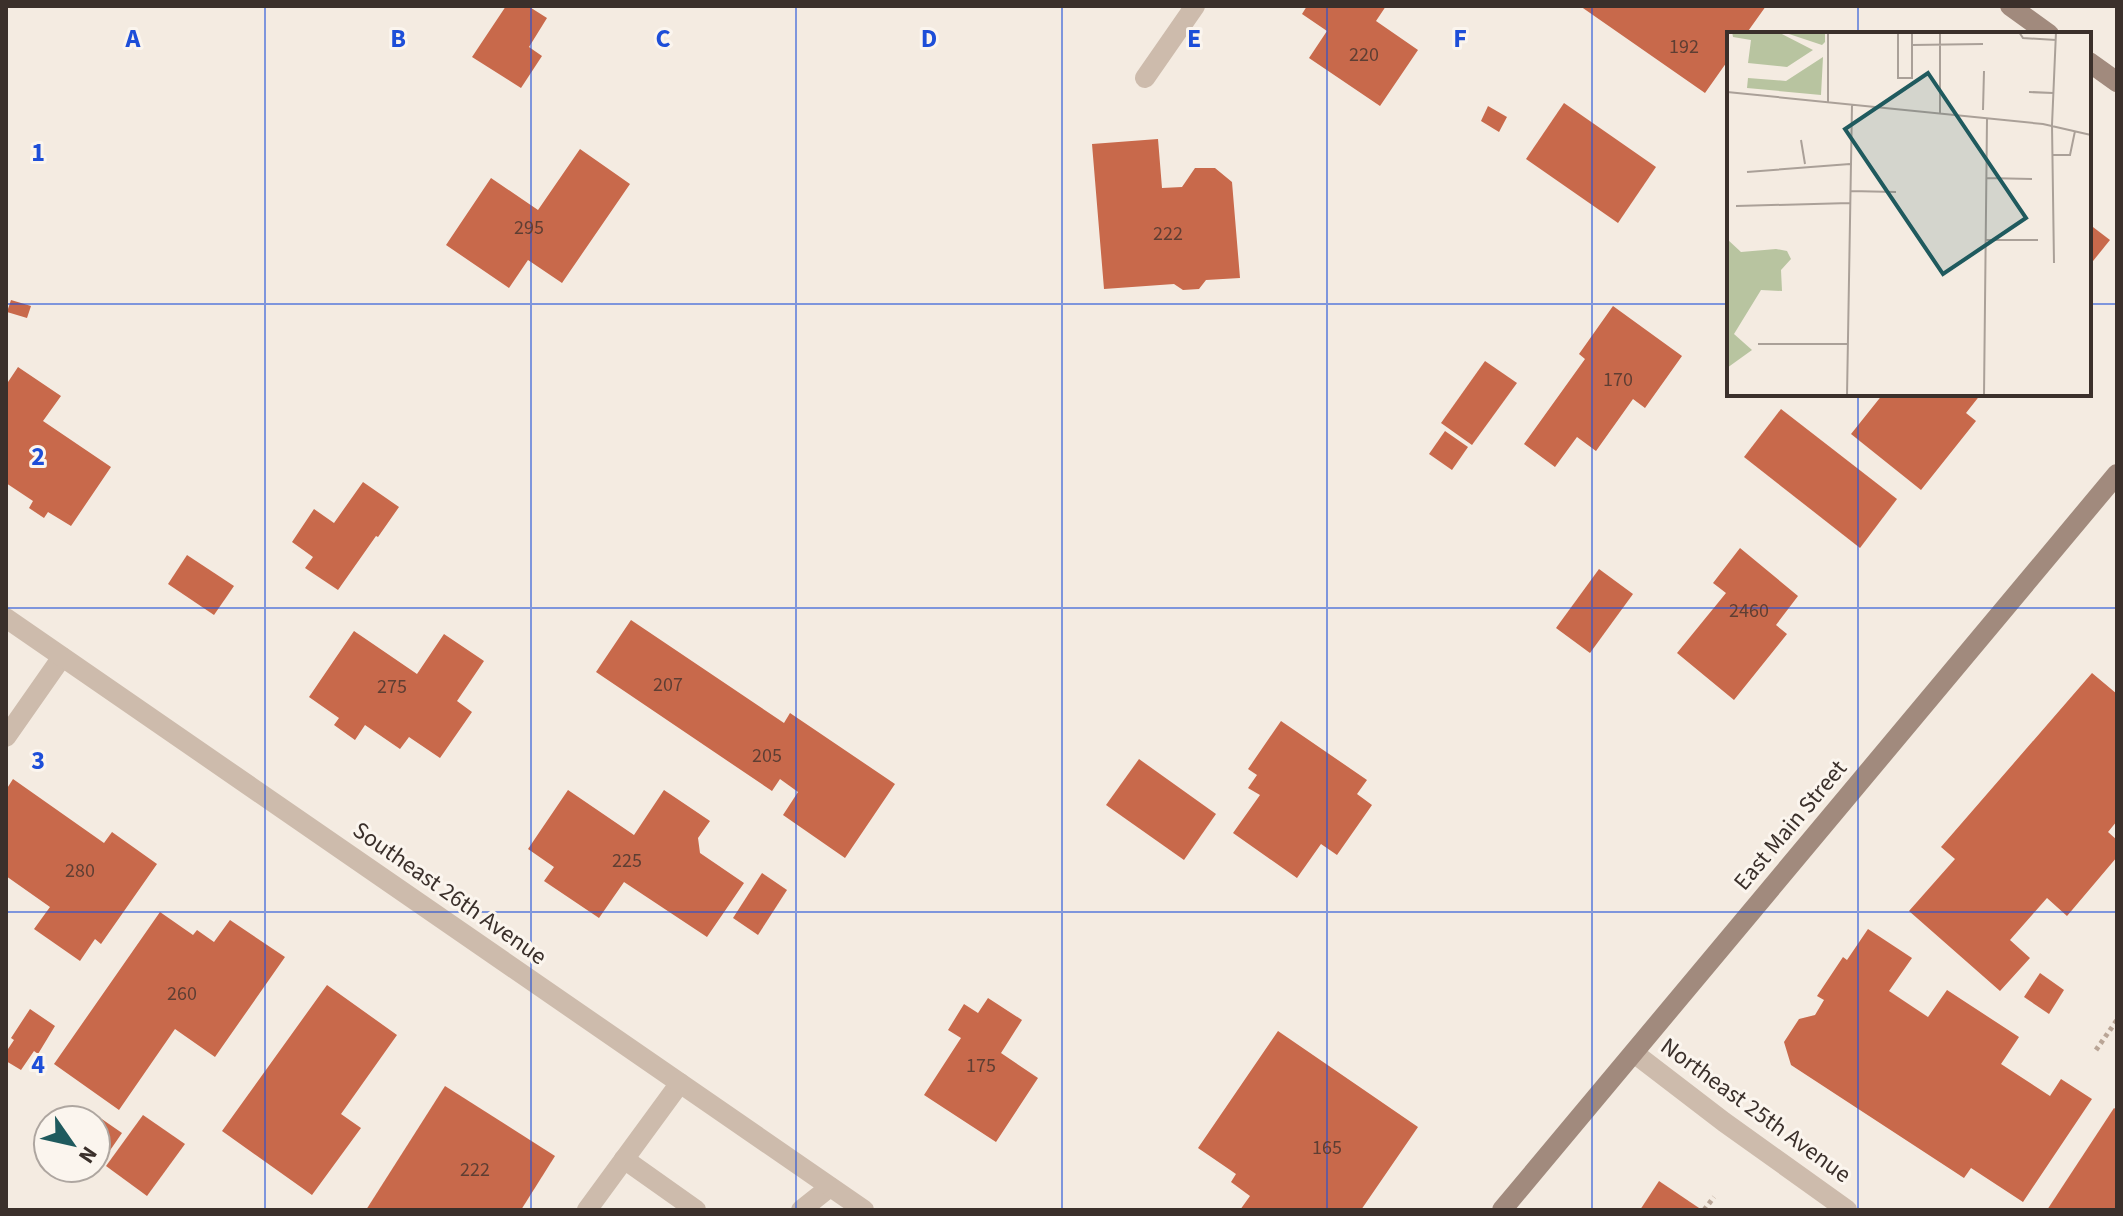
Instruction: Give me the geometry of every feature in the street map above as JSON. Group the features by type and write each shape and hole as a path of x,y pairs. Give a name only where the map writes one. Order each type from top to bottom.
{"main road":[{"path":"2010,6 2046,32"},
{"path":"2091,63 2117,82"},
{"name":"East Main Street","path":"1502,1210 2117,474"}],"street":[{"path":"1145,78 1195,6"},
{"name":"Southeast 26th Avenue","path":"6,618 864,1210"},
{"path":"6,737 62,657"},
{"name":"Northeast 25th Avenue","path":"1634,1053 1847,1210"},
{"path":"587,1210 680,1083"},
{"path":"624,1159 696,1210"},
{"path":"801,1210 830,1187"}],"path":[{"path":"2096,1050 2117,1020"},
{"path":"1704,1210 1714,1197"}],"building":[{"path":"506,6 528,6 547,18 529,47 542,56 521,88 472,57"},
{"path":"1307,6 1386,6 1376,21 1418,50 1380,106 1309,58 1327,31 1302,14"},
{"path":"1580,6 1766,6 1747,32 1727,32 1727,62 1705,93"},
{"path":"1564,103 1656,167 1618,223 1526,159"},
{"path":"1488,106 1507,117 1499,132 1481,121"},
{"path":"1158,139 1162,188 1182,187 1195,168 1215,168 1232,182 1240,278 1206,280 1199,289 1183,290 1174,284 1104,289 1092,144"},
{"path":"580,149 630,184 562,283 528,260 509,288 446,245 491,178 538,210"},
{"path":"2091,226 2110,240 2091,264"},
{"path":"11,300 31,306 27,318 7,312"},
{"path":"1613,306 1682,356 1645,408 1633,399 1596,451 1577,437 1555,467 1524,444 1585,359 1579,354"},
{"path":"1485,361 1517,383 1472,445 1441,423"},
{"path":"18,367 61,396 43,421 111,467 71,526 48,512 44,518 29,508 33,501 6,483 6,385"},
{"path":"1881,396 1979,396 1966,413 1976,421 1921,490 1851,434"},
{"path":"1781,409 1897,499 1860,548 1744,457"},
{"path":"1445,431 1468,447 1452,470 1429,454"},
{"path":"363,482 399,507 338,590 305,568 313,557 292,542 314,509 334,523"},
{"path":"1740,548 1798,596 1776,625 1787,634 1734,700 1677,653 1726,593 1713,583"},
{"path":"187,555 234,586 214,615 168,584"},
{"path":"1599,569 1633,594 1590,653 1556,628"},
{"path":"631,620 784,723 790,713 895,784 845,858 783,815 798,792 780,779 772,791 596,672"},
{"path":"354,631 417,674 444,634 484,661 457,701 472,712 440,758 409,737 400,749 365,725 355,740 334,725 339,718 309,697"},
{"path":"2092,673 2117,694 2117,821 2108,832 2117,840 2117,857 2067,916 2047,898 2010,940 2030,958 2000,991 1909,911 1955,859 1941,847"},
{"path":"1281,721 1367,780 1357,794 1372,805 1337,855 1321,844 1297,878 1233,833 1260,795 1248,788 1257,775 1248,769"},
{"path":"1139,759 1216,814 1184,860 1106,805"},
{"path":"13,779 104,843 112,832 157,864 101,944 95,939 80,961 34,929 50,907 6,876 6,790"},
{"path":"568,790 634,835 664,790 710,821 698,838 700,853 744,883 707,937 624,882 599,918 544,881 554,867 528,849"},
{"path":"762,873 787,890 758,935 733,918"},
{"path":"160,912 193,935 197,930 214,942 230,920 285,957 215,1057 175,1029 119,1110 54,1064"},
{"path":"1868,929 1912,958 1889,991 1928,1017 1947,990 2019,1037 2001,1064 2050,1096 2061,1079 2092,1099 2023,1202 1971,1168 1964,1178 1791,1065 1784,1042 1799,1019 1815,1015 1824,1000 1817,996 1843,957 1847,960"},
{"path":"2040,973 2064,990 2049,1014 2024,997"},
{"path":"327,985 397,1035 341,1114 361,1128 312,1195 222,1131"},
{"path":"988,998 1022,1020 1001,1053 1038,1078 996,1142 924,1095 961,1038 948,1030 964,1004 978,1013"},
{"path":"30,1009 55,1026 38,1054 34,1051 21,1070 6,1061 6,1052 14,1040 11,1038"},
{"path":"1278,1031 1418,1127 1361,1210 1240,1210 1250,1196 1231,1182 1236,1174 1198,1148"},
{"path":"445,1086 555,1156 521,1210 366,1210"},
{"path":"2114,1108 2117,1110 2117,1210 2047,1210"},
{"path":"143,1115 185,1144 147,1196 112,1170 112,1158"},
{"path":"112,1126 122,1133 112,1148"},
{"path":"1659,1181 1702,1210 1640,1210"}]}
